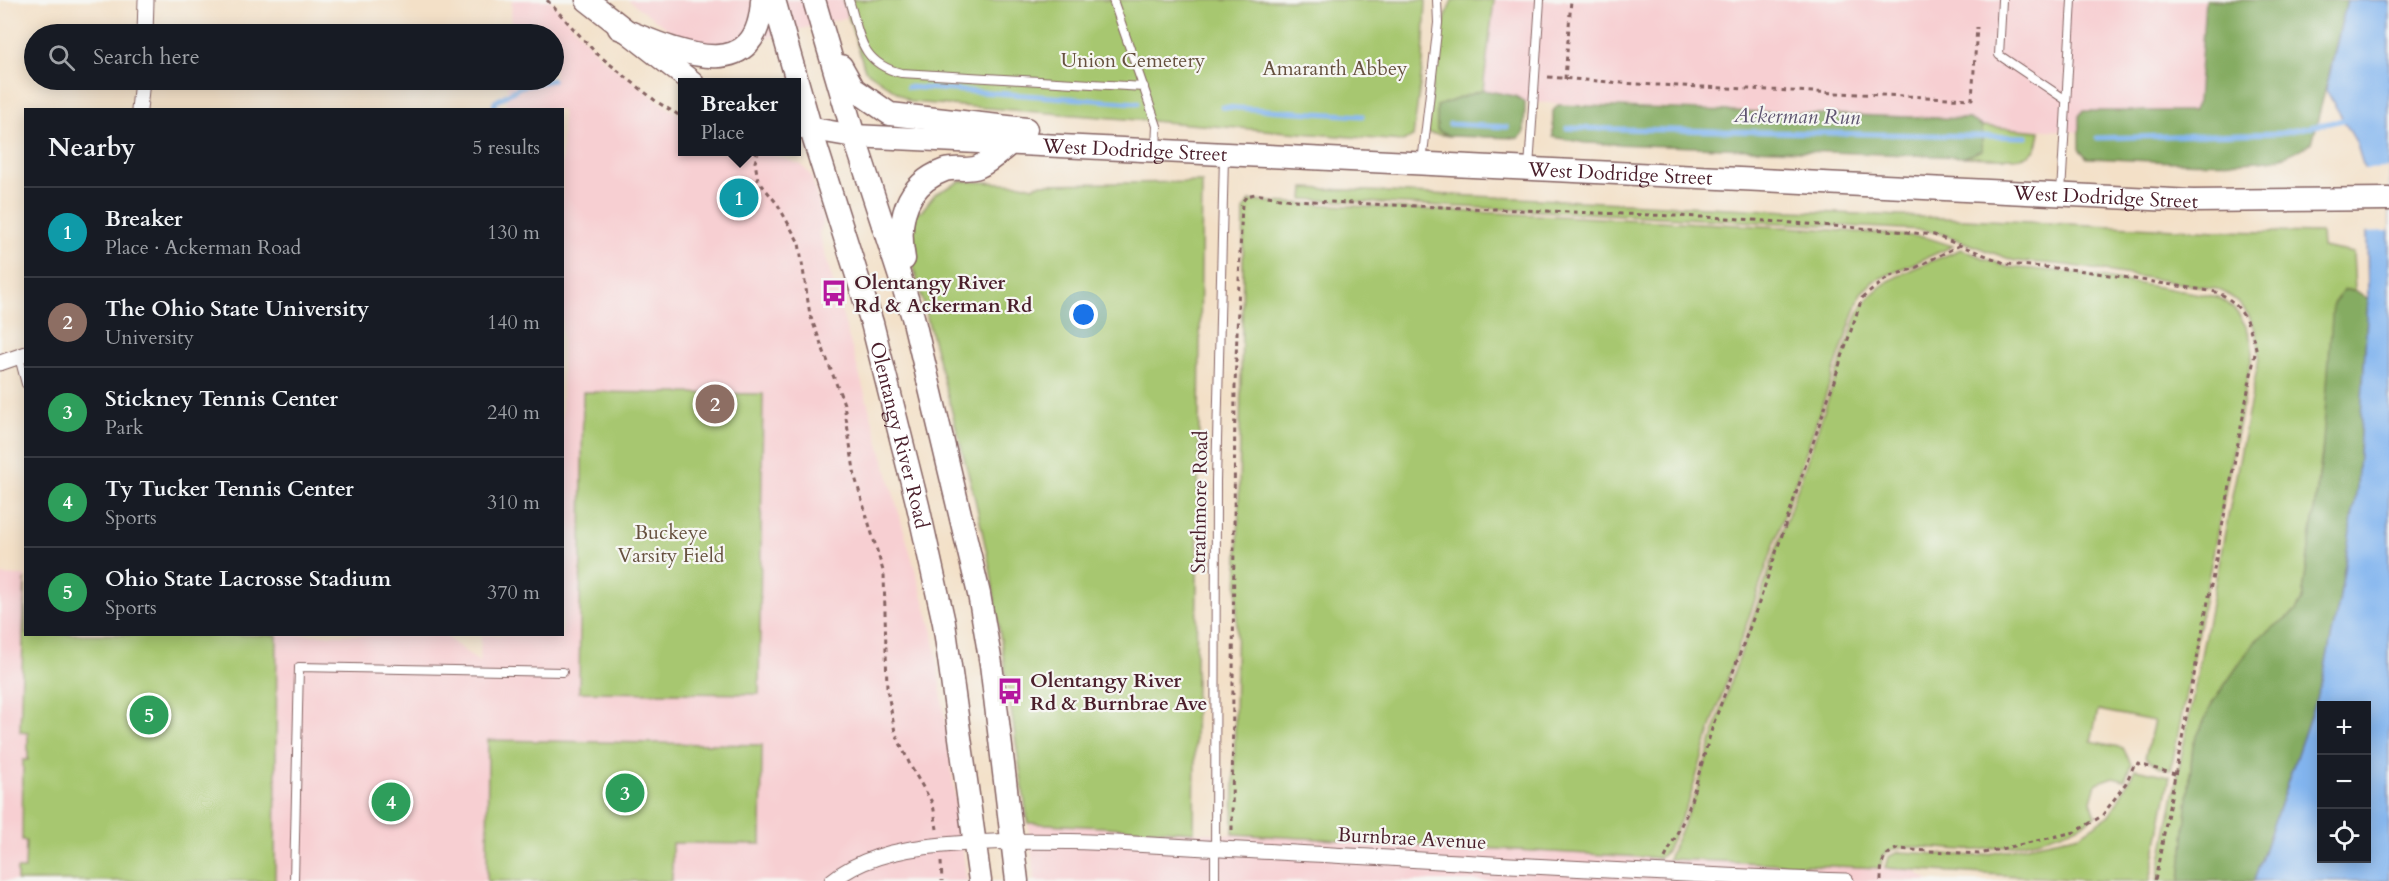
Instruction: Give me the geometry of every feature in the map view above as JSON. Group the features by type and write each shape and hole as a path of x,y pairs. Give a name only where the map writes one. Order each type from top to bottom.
{"main road":[{"path":"586,0 619,28 687,78"},
{"path":"619,28 677,51 708,58 744,48 754,35 761,19 762,0"},
{"name":"Olentangy River Road","path":"774,0 792,78"},
{"name":"Olentangy River Road","path":"814,0 854,135 913,317 980,594 1017,881"},
{"path":"826,40 854,89 890,114 1031,130 1081,147"},
{"name":"Olentangy River Road","path":"803,128 872,323 918,506 944,623 980,881"},
{"name":"West Dodridge Street","path":"803,128 854,135 1156,151 2193,201 2389,199"},
{"path":"913,317 900,236 900,222 908,202 928,181 946,170 977,168 1012,142"}],"street":[{"path":"145,24 146,0"},
{"path":"140,108 141,90"},
{"path":"0,363 22,356"},
{"name":"Burnbrae Avenue","path":"831,881 881,856 939,845 1012,842 1215,849 1846,881"}],"lane":[{"path":"849,0 869,56 886,69 901,73 1144,87"},
{"path":"1113,0 1157,126 1156,151"},
{"path":"1422,164 1438,23 1437,0"},
{"path":"1529,169 1540,0"},
{"path":"2002,0 1999,55 2066,100"},
{"path":"2061,195 2072,0"},
{"name":"Strathmore Road","path":"1215,881 1215,481 1224,154"},
{"path":"294,881 299,667 563,672"}],"path":[{"path":"547,0 596,53 657,102 678,115"},
{"path":"1565,79 1571,0"},
{"path":"1535,73 1553,79 1972,99 1977,27"},
{"path":"757,156 754,162 759,180 778,205 799,243 810,315 844,404 855,477 884,573 887,688 896,732 911,766 933,804 942,881"},
{"path":"1232,830 1235,386 1242,202 1247,196 1390,205 1814,224 1934,235 2007,264 2078,270 2216,292 2229,297 2250,326 2256,348 2155,881"},
{"path":"1655,872 1669,852 1688,811 1713,725 1760,600 1862,298 1890,276 1913,269 1961,244"},
{"path":"1881,881 1882,860 1897,849 1979,854 2075,832 2102,816 2126,783 2135,763 2175,774"}],"shaded area":[{"path":"512,0 550,0 602,58 668,108 678,113 678,156 778,156 802,165 811,176 824,221 819,233 933,632 967,881 0,881 0,575 24,576 24,636 445,636 480,663 481,636 564,636 564,108 506,108 507,90 564,90 564,24 511,24"},
{"path":"628,0 843,0 848,17 733,47 707,49 679,37"},
{"path":"1494,0 2205,0 2198,102 2193,111 2079,116 2079,132 1982,126 1969,119 1525,102 1515,96 1483,90"},
{"path":"1028,823 1668,859 1895,868 1914,871 1930,881 1035,881"}],"green space":[{"path":"843,0 1426,0 1423,62 1413,137 1402,141 911,102 865,70"},
{"path":"1452,0 1494,0 1483,90 1437,106 1437,130 1449,136 1428,133 1432,82 1438,48"},
{"path":"2205,0 2347,0 2312,143 2280,157 2246,162 2087,158 2079,149 2079,116 2083,111 2193,111 2198,102"},
{"path":"1483,90 1515,96 1525,102 1524,133 1519,138 1449,136 1437,130 1437,106"},
{"path":"1558,105 1969,119 1982,126 1982,150 1964,157 1585,143 1553,137 1553,111"},
{"path":"1982,126 2040,131 2038,143 2032,153 2027,156 1964,157 1982,150"},
{"path":"961,181 1021,184 1033,187 1039,184 1202,182 1194,832 1028,823 990,567 975,499 909,249 914,209 921,212 935,194"},
{"path":"1304,188 2219,231 2321,233 2322,247 2353,253 2355,290 2344,290 2302,600 2296,611 2255,641 2213,702 2193,745 2180,881 2157,881 2259,358 2254,325 2236,300 2217,289 2067,265 2015,261 1939,233 1923,230 1303,199"},
{"path":"1250,201 1804,228 1925,237 1953,246 1874,281 1861,293 1712,724 1690,798 1667,851 1659,858 1233,834 1244,209"},
{"path":"1961,249 2007,267 2068,272 2218,297 2236,311 2245,324 2251,339 2251,359 2171,770 2158,766 2145,758 2154,721 2098,710 2091,741 2123,748 2131,764 2125,780 2113,777 2096,783 2091,801 2096,816 2069,830 2024,843 1978,850 1914,847 1891,850 1883,855 1880,868 1668,859 1696,794 1719,716 1857,315 1865,302 1888,281"},
{"path":"2344,290 2355,290 2368,299 2357,487 2339,602 2322,681 2254,881 2180,881 2193,745 2213,702 2255,641 2296,611 2302,600 2322,456 2333,303"},
{"name":"Buckeye Varsity Field","path":"583,392 763,394 759,694 579,692"},
{"path":"24,610 24,636 277,636 275,881 17,881 17,869 25,869 26,841 22,840 23,760 28,760 28,733 20,732"},
{"path":"488,740 762,745 761,844 672,843 672,881 487,881"},
{"path":"2135,769 2170,776 2150,881 2103,881 1885,868 1888,857 1899,852 1979,856 2080,835 2110,815"}],"water":[{"path":"2347,0 2389,0 2389,881 2254,881 2322,681 2339,602 2357,487 2368,299 2366,174 2356,142 2326,90"}],"pier":[{"path":"2389,168 2389,231 2364,232 2361,169"}],"waterway":[{"name":"Ackerman Run","path":"908,87 1138,103"},
{"name":"Ackerman Run","path":"494,108 495,102 515,90"},
{"name":"Ackerman Run","path":"1222,107 1362,116"},
{"name":"Ackerman Run","path":"2097,138 2281,133 2348,119"},
{"name":"Ackerman Run","path":"1450,124 1507,127"},
{"name":"Ackerman Run","path":"1567,128 2027,137"}],"place":[{"name":"Breaker","path":"739,198"},
{"name":"Olentangy River Rd & Ackerman Rd","path":"834,293"},
{"name":"The Ohio State University","path":"715,404"},
{"name":"Olentangy River Rd & Burnbrae Ave","path":"1010,691"},
{"name":"Ohio State Lacrosse Stadium","path":"149,715"},
{"name":"Stickney Tennis Center","path":"625,793"},
{"name":"Ty Tucker Tennis Center","path":"391,802"}],"park label":[{"name":"Union Cemetery","path":"1133,60"},
{"name":"Amaranth Abbey","path":"1335,68"}]}
